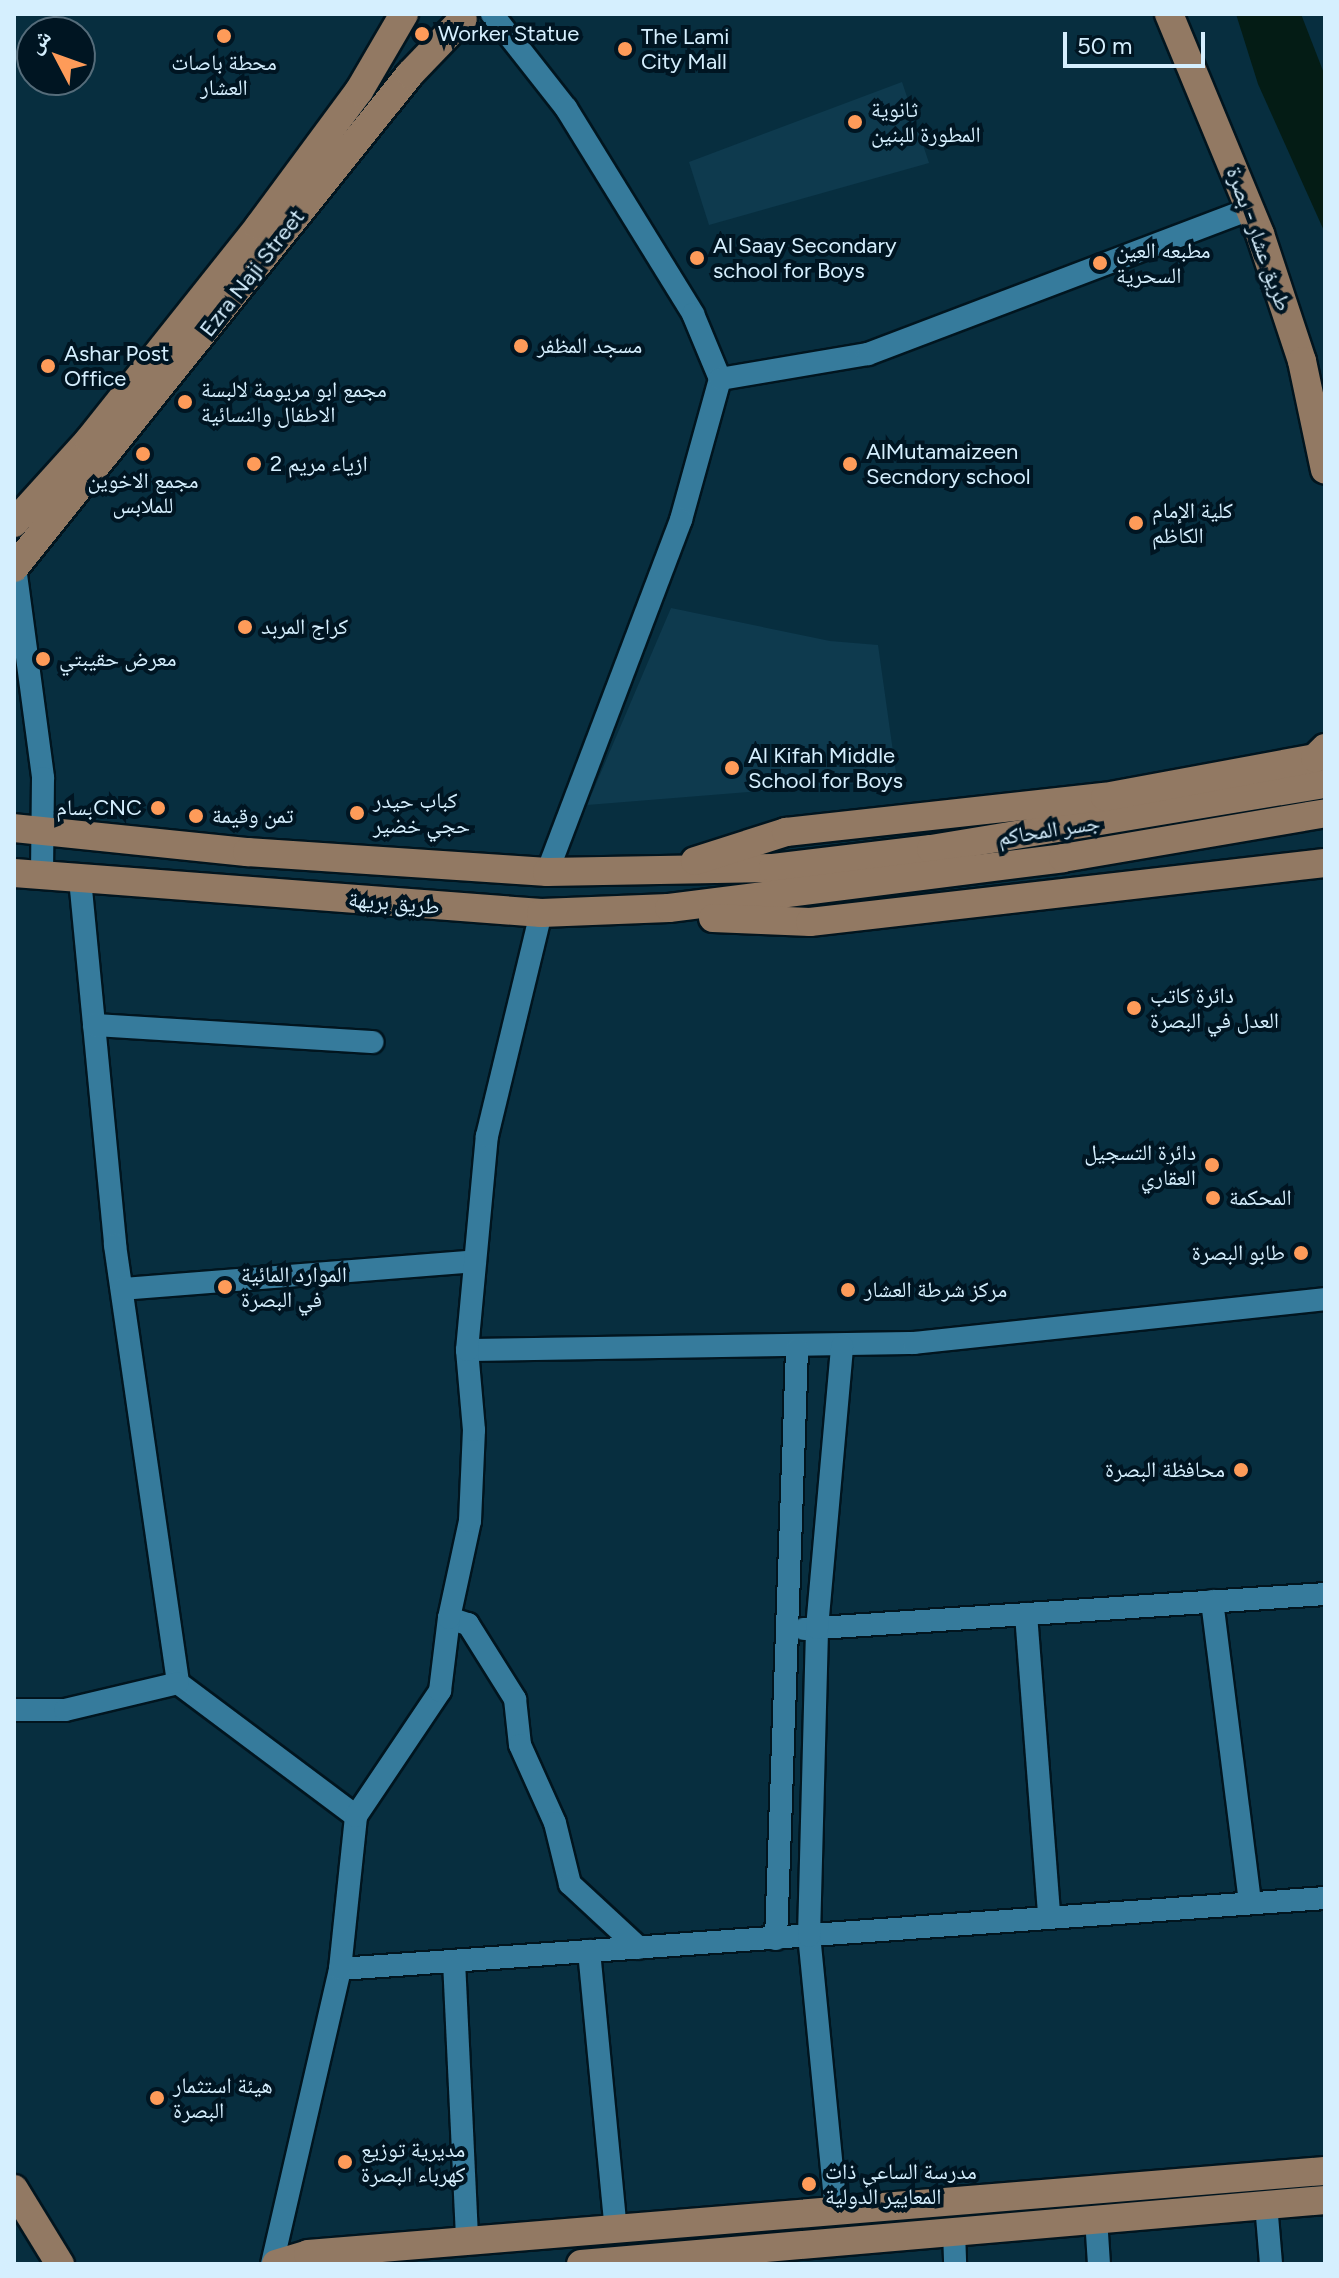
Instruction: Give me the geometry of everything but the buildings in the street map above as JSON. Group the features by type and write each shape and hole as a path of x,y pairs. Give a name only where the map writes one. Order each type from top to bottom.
{"main road":[{"name":"Ezra Naji Street","path":"14,521 89,440 259,226 359,91 404,14"},
{"name":"طريق عشار - بصرة","path":"1169,14 1250,209 1302,361 1325,470"},
{"name":"Ezra Naji Street","path":"15,568 410,74 461,16"},
{"path":"665,871 786,832 1105,797 1315,758 1325,748"},
{"name":"جسر المحاكم","path":"773,868 931,849 1325,784"},
{"name":"جسر المحاكم","path":"775,897 1063,858 1325,813"},
{"name":"طريق بريهة","path":"14,828 247,852 547,872 773,868"},
{"path":"669,908 702,917 810,922 1325,863"},
{"name":"طريق بريهة","path":"28,874 541,913 669,908 775,897"},
{"path":"274,2264 308,2254 467,2241 526,2251 616,2231 1325,2171"},
{"path":"14,2189 60,2264"},
{"path":"581,2264 683,2259 838,2241 1325,2200"},
{"path":"836,2210 838,2241"}],"street":[{"path":"492,14 574,121 693,314 720,379 681,520 547,872"},
{"path":"720,379 868,354 1250,209"},
{"path":"15,568 43,778 43,831 28,874"},
{"path":"80,879 122,1289 178,1683 356,1816"},
{"path":"274,2264 340,1969 356,1816 440,1691 449,1618 470,1521 474,1430 467,1350 487,1136 541,913"},
{"path":"94,1025 372,1042"},
{"path":"122,1289 475,1261"},
{"path":"467,1350 797,1349 914,1343 1325,1299"},
{"path":"836,2210 809,1936 817,1628 842,1346"},
{"path":"776,1939 797,1349"},
{"path":"787,1629 1325,1594"},
{"path":"1212,1601 1250,1902"},
{"path":"1026,1614 1049,1914"},
{"path":"449,1618 468,1624 515,1699 520,1745 555,1823 570,1884 639,1948"},
{"path":"14,1710 65,1710 178,1683"},
{"path":"340,1969 776,1939 1049,1914 1325,1898"},
{"path":"589,1951 616,2231"},
{"path":"454,1961 467,2241"},
{"path":"1266,2204 1271,2264"},
{"path":"1096,2218 1099,2264"},
{"path":"954,2231 955,2264"}],"shaded area":[{"path":"1236,14 1301,14 1325,76 1325,233 1258,84"},
{"name":"ثانوية المطورة للبنين","path":"902,82 929,163 709,225 689,162"},
{"path":"671,608 830,641 878,645 897,780 587,805"}],"place":[{"name":"Worker Statue","path":"422,34"},
{"name":"محطة باصات العشار","path":"224,36"},
{"name":"The Lami City Mall","path":"625,49"},
{"name":"ثانوية المطورة للبنين","path":"855,122"},
{"name":"Al Saay Secondary school for Boys","path":"697,258"},
{"name":"مطبعه العين السحرية","path":"1100,263"},
{"name":"مسجد المظفر","path":"521,346"},
{"name":"Ashar Post Office","path":"48,366"},
{"name":"مجمع ابو مريومة لالبسة الاطفال والنسائية","path":"185,402"},
{"name":"مجمع الاخوين للملابس","path":"143,454"},
{"name":"ازياء مريم 2","path":"254,464"},
{"name":"AlMutamaizeen Secndory school","path":"850,464"},
{"name":"كلية الإمام الكاظم","path":"1136,523"},
{"name":"كراج المربد","path":"245,627"},
{"name":"معرض حقيبتي","path":"43,659"},
{"name":"Al Kifah Middle School for Boys","path":"732,768"},
{"name":"بسامCNC","path":"158,808"},
{"name":"كباب حيدر حجي خضير","path":"357,813"},
{"name":"تمن وقيمة","path":"196,816"},
{"name":"دائرة كاتب العدل في البصرة","path":"1134,1008"},
{"name":"دائرة التسجيل العقاري","path":"1212,1165"},
{"name":"المحكمة","path":"1213,1198"},
{"name":"طابو البصرة","path":"1301,1253"},
{"name":"الموارد المائية في البصرة","path":"225,1287"},
{"name":"مركز شرطة العشار","path":"848,1290"},
{"name":"محافظة البصرة","path":"1241,1470"},
{"name":"هيئة استثمار البصرة","path":"157,2098"},
{"name":"مديرية توزيع كهرباء البصرة","path":"345,2162"},
{"name":"مدرسة الساعي ذات المعايير الدولية","path":"809,2184"}]}
